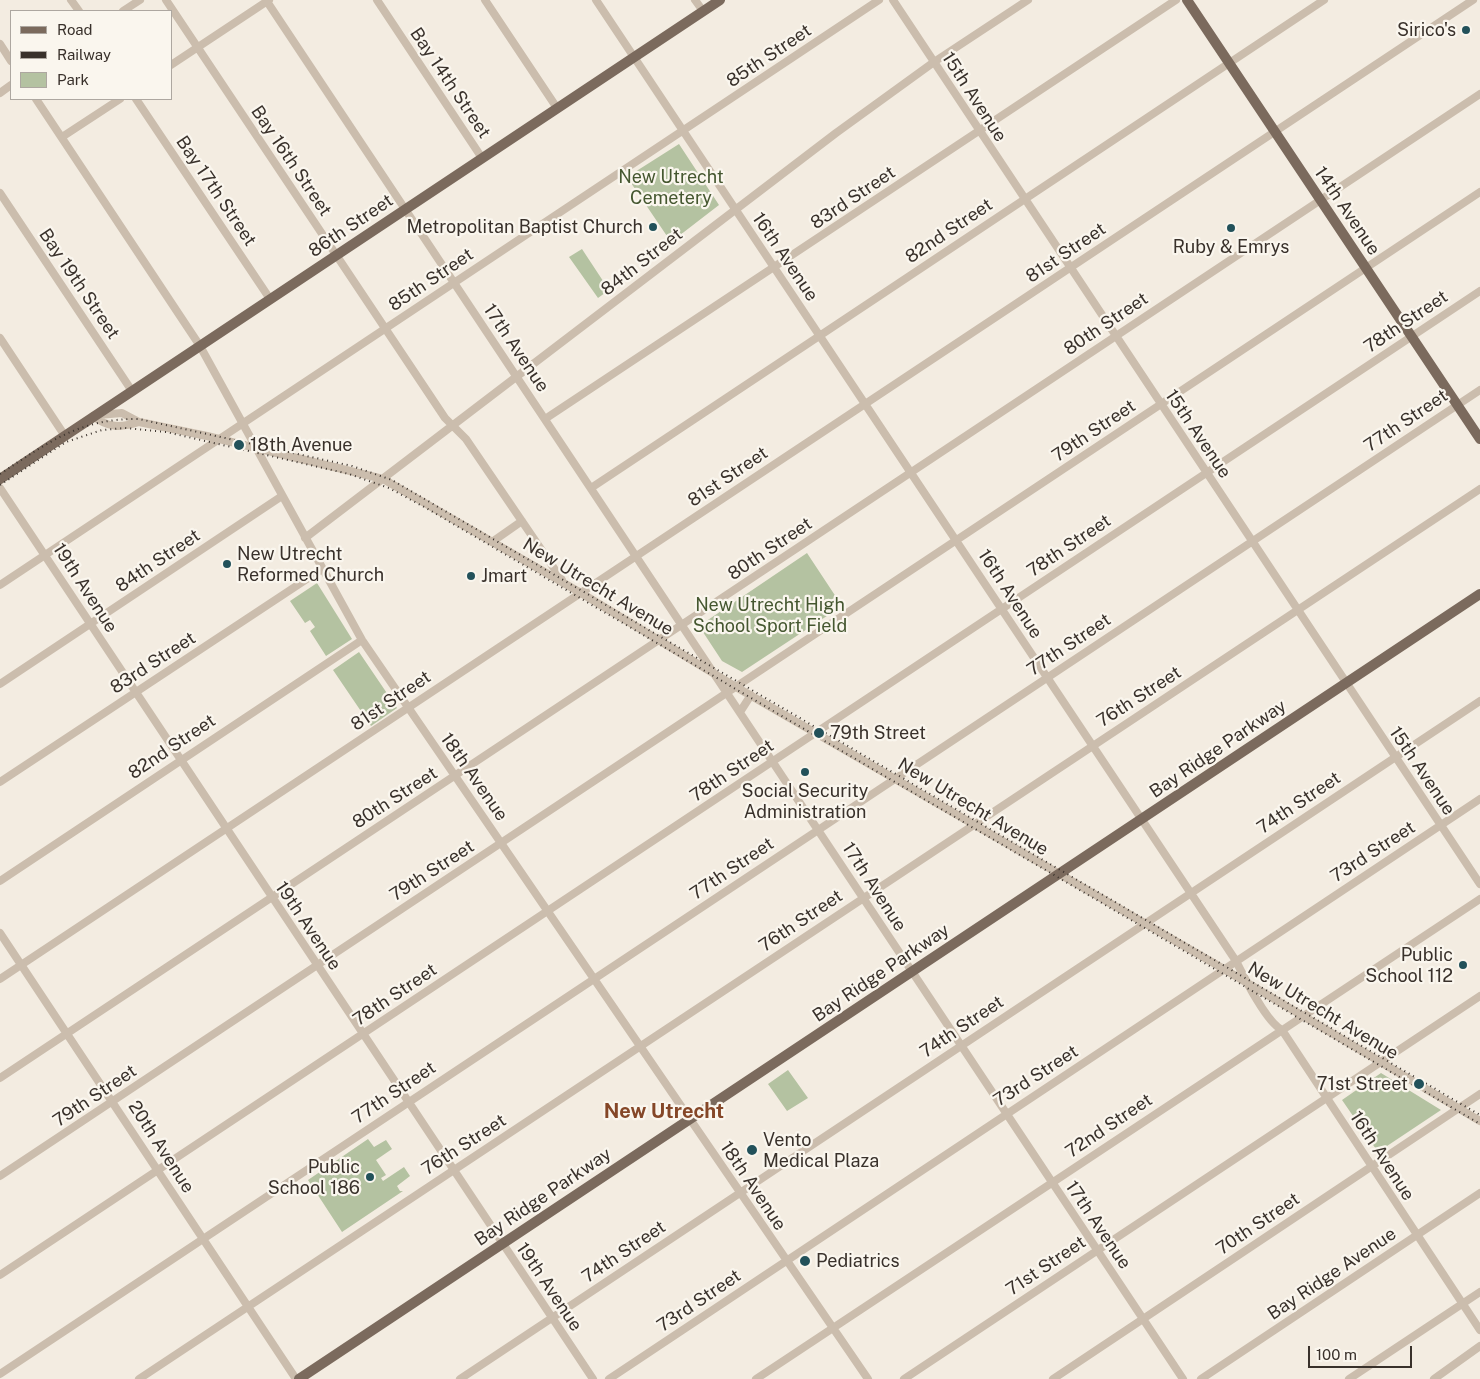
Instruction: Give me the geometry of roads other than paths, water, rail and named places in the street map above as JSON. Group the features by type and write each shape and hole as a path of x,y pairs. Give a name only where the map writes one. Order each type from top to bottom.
{"main road":[{"name":"86th Street","path":"0,479 720,0"},
{"name":"14th Avenue","path":"1187,0 1480,439"},
{"name":"Bay Ridge Parkway","path":"298,1379 1480,594"}],"street":[{"path":"125,10 140,0"},
{"name":"Bay 16th Street","path":"166,0 445,418 466,439 564,583"},
{"path":"172,64 267,0"},
{"name":"17th Avenue","path":"267,0 1183,1379"},
{"name":"Bay 14th Street","path":"377,0 482,158"},
{"path":"485,0 557,108"},
{"name":"16th Avenue","path":"596,0 1236,961 1247,983 1275,1025 1282,1030 1416,1236 1480,1330"},
{"path":"695,0 703,11"},
{"name":"85th Street","path":"0,584 879,0"},
{"name":"15th Avenue","path":"893,0 1160,405 1480,884"},
{"name":"84th Street","path":"305,538 836,132 934,62 1028,0"},
{"name":"83rd Street","path":"545,419 1176,0"},
{"name":"82nd Street","path":"591,488 1324,0"},
{"name":"81st Street","path":"0,979 1473,0"},
{"path":"0,44 10,59"},
{"name":"80th Street","path":"0,1078 1480,94"},
{"name":"18th Avenue","path":"37,100 200,346 362,640 868,1379"},
{"path":"62,137 118,100"},
{"name":"Bay 17th Street","path":"137,100 270,299"},
{"name":"79th Street","path":"0,1176 1480,192"},
{"name":"Bay 19th Street","path":"0,193 132,391"},
{"name":"78th Street","path":"0,1275 1480,291"},
{"path":"0,338 65,436"},
{"name":"77th Street","path":"0,1374 1480,390"},
{"name":"New Utrecht Avenue","path":"93,416 112,412 122,413 139,422 219,439 383,479 582,593 736,687 896,778 1480,1121"},
{"name":"New Utrecht Avenue","path":"93,416 104,425 117,426 139,422"},
{"name":"19th Avenue","path":"0,488 316,966 593,1379"},
{"name":"76th Street","path":"139,1379 1480,489"},
{"name":"84th Street","path":"0,684 282,496"},
{"path":"492,542 522,522"},
{"name":"83rd Street","path":"0,782 322,569"},
{"name":"82nd Street","path":"0,881 362,640"},
{"path":"740,712 751,695"},
{"name":"74th Street","path":"460,1379 1480,701"},
{"name":"73rd Street","path":"609,1379 1480,799"},
{"name":"72nd Street","path":"756,1379 1480,899"},
{"name":"20th Avenue","path":"0,933 248,1307 298,1379"},
{"name":"71st Street","path":"904,1379 1480,996"},
{"name":"70th Street","path":"1053,1379 1480,1094"},
{"name":"Bay Ridge Avenue","path":"1201,1379 1480,1193"},
{"path":"1349,1379 1480,1292"},
{"path":"1434,1379 1480,1346"}],"railway":[{"path":"0,474 65,434 99,423 139,419 352,466 392,480 1480,1115"},
{"path":"0,485 66,442 102,430 125,428 166,432 349,474 389,488 1480,1124"}],"place":[{"name":"Sirico's","path":"1466,30"},
{"name":"Metropolitan Baptist Church","path":"653,227"},
{"name":"Ruby & Emrys","path":"1231,228"},
{"name":"18th Avenue","path":"239,445"},
{"name":"New Utrecht Reformed Church","path":"227,564"},
{"name":"Jmart","path":"471,576"},
{"name":"79th Street","path":"819,733"},
{"name":"Social Security Administration","path":"805,772"},
{"name":"Public School 112","path":"1463,965"},
{"name":"71st Street","path":"1419,1084"},
{"name":"Vento Medical Plaza","path":"752,1150"},
{"name":"Public School 186","path":"370,1177"},
{"name":"Pediatrics","path":"805,1261"}],"district":[{"name":"New Utrecht","path":"664,1112"}],"park label":[{"name":"New Utrecht Cemetery","path":"671,187"},
{"name":"New Utrecht High School Sport Field","path":"770,615"}]}
